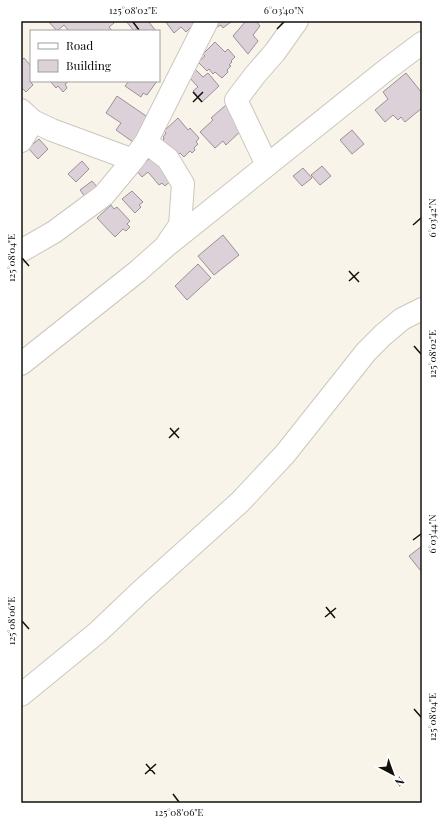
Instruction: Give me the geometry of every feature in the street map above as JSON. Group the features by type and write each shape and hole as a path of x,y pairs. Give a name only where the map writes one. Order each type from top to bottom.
{"street":[{"path":"267,165 236,100 275,52 297,21"},
{"path":"21,251 54,232 104,195 133,160 146,142 203,23"},
{"path":"21,364 138,271 165,247 267,165 422,43"},
{"path":"21,141 27,116 52,130 133,160"},
{"path":"146,142 168,159 183,184 180,225 165,247"},
{"path":"21,695 98,632 240,502 285,454 366,352 402,319 422,309"}],"building":[{"path":"48,21 113,21 114,23 109,27 111,30 68,30 64,25 56,30"},
{"path":"126,21 148,21 155,30 136,29 133,30"},
{"path":"165,21 191,21 194,24 186,32 181,27 174,33"},
{"path":"212,21 232,21 223,28 221,25 217,27"},
{"path":"246,21 256,21 260,26 253,35 258,41 248,54 233,36"},
{"path":"215,42 225,52 228,49 235,57 229,65 231,66 227,70 228,72 222,78 215,72 213,74 209,69 207,71 198,62 205,56 203,54"},
{"path":"24,58 30,65 30,82 33,85 26,92 21,87 21,61"},
{"path":"195,69 203,77 208,73 219,86 202,102 193,91 198,87 188,76"},
{"path":"406,73 422,93 422,108 405,122 401,117 398,120 393,115 385,122 375,110 388,99 383,92"},
{"path":"51,82 68,82 65,84 67,88 63,92 58,86 56,88"},
{"path":"128,82 156,82 147,95 143,93 141,97 125,86"},
{"path":"117,96 149,118 133,142 116,130 121,123 106,113"},
{"path":"226,105 245,127 226,145 223,141 215,148 200,132 213,120 211,118"},
{"path":"178,118 188,130 190,128 199,138 196,142 198,144 194,148 195,150 192,153 190,151 184,157 180,153 176,156 163,141 163,137 166,133 164,131"},
{"path":"352,130 364,144 352,154 340,140"},
{"path":"39,139 48,149 38,159 28,148"},
{"path":"150,158 174,174 173,179 165,186 162,183 159,185 148,172 142,177 136,170"},
{"path":"82,161 89,169 76,182 68,174"},
{"path":"322,166 331,176 320,185 311,175"},
{"path":"303,168 312,178 302,186 293,176"},
{"path":"92,181 98,188 86,198 80,190"},
{"path":"132,191 143,202 139,205 141,207 135,213 122,199"},
{"path":"111,205 114,209 117,207 130,221 127,224 130,227 126,231 123,229 115,237 97,218"},
{"path":"223,235 239,255 214,275 198,256"},
{"path":"198,264 211,278 187,300 175,286"},
{"path":"422,546 422,569 420,570 409,556"}]}
